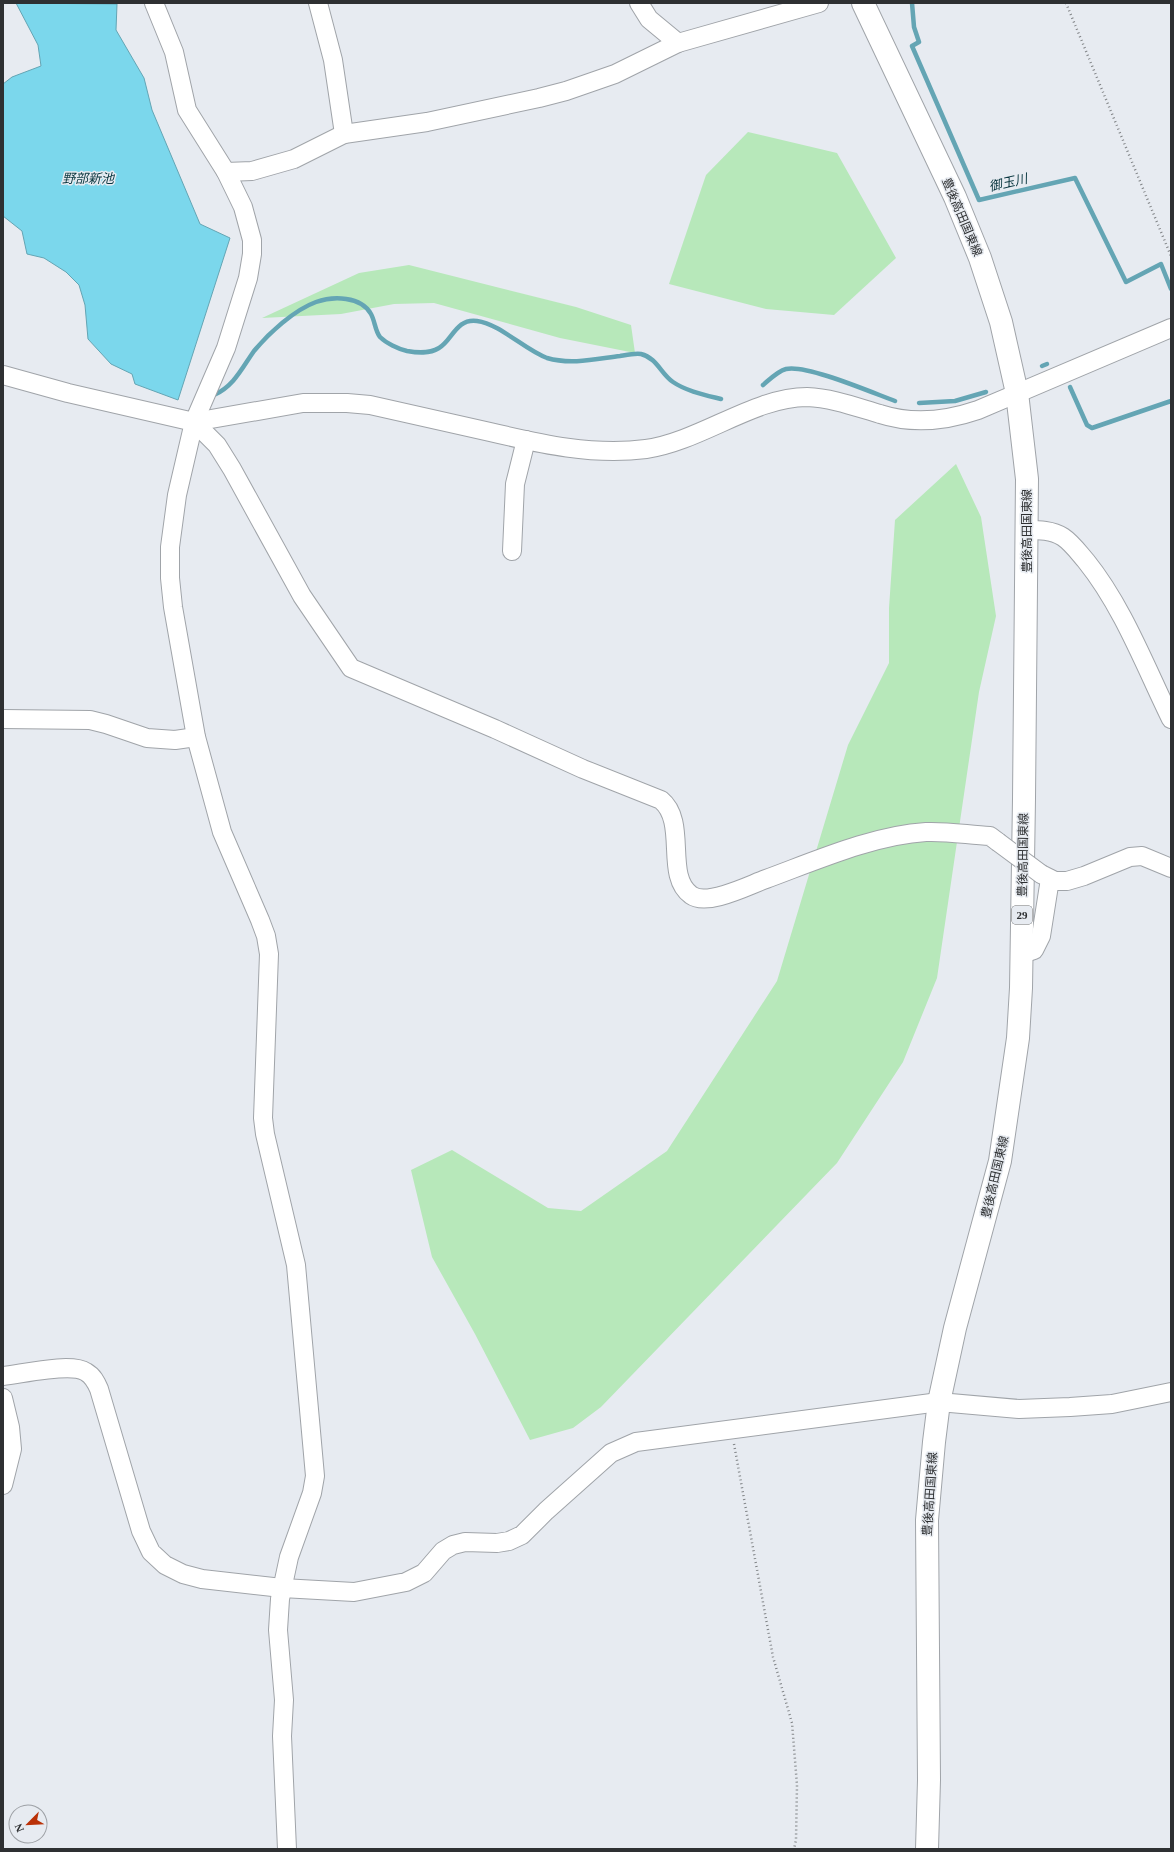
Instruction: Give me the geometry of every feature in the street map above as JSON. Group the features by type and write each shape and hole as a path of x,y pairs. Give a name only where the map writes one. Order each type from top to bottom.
{"main road":[{"name":"豊後高田国東線","path":"863,3 955,197 980,258 1001,322 1017,393 1027,480 1028,530 1022,954 1018,1038 1000,1161 981,1236 954,1328 939,1402 934,1442 927,1520 929,1780 927,1849"}],"street":[{"path":"154,3 174,52 187,110 226,172 243,207 252,240 252,254 248,278 226,348 194,422 177,495 170,547 170,562 173,607 196,737 216,815 260,920 266,936 269,954 263,1118 265,1134 296,1265 315,1476 312,1493 289,1557 282,1588 278,1630 284,1700 282,1736 287,1849"},
{"path":"318,3 332,60 344,134"},
{"path":"639,3 649,20 678,43"},
{"path":"226,172 252,171 294,159 344,134 427,122 539,98 590,84 615,74 678,43 819,3"},
{"path":"3,374 68,393 194,422 303,403 347,403 370,405 526,440 575,449 621,451 646,449 668,444 689,437 751,411 789,398 828,399 882,415 921,421 939,421 958,417 978,410 1171,328"},
{"path":"194,422 217,445 232,469 302,596 351,668 495,729 583,769 661,800 666,804 673,816 680,876 686,890 692,896 700,899 721,896 829,856 903,835 926,832 990,836 1045,876 1061,881 1074,880 1130,857 1142,856 1171,868"},
{"path":"512,551 515,484 526,440"},
{"path":"1028,530 1051,532 1062,537 1074,547 1096,574 1128,629 1171,719"},
{"path":"3,719 90,720 147,738 175,740 196,737"},
{"path":"1022,954 1034,950 1041,936 1045,876"},
{"path":"3,1376 66,1367 78,1368 86,1372 94,1379 99,1389 141,1531 151,1552 165,1564 183,1574 196,1577 282,1588 354,1592 406,1582 424,1574 443,1551 453,1545 465,1542 509,1542 522,1535 546,1511 611,1454 622,1447 636,1442 939,1402 1019,1409 1070,1407 1112,1404 1171,1392"},
{"path":"3,1398 10,1427 12,1450 3,1485"}],"path":[{"path":"1066,3 1171,256"},
{"path":"732,1430 773,1657 792,1723 797,1785 794,1849"}],"green space":[{"path":"748,132 837,153 896,258 834,315 766,309 669,284 706,175"},
{"path":"409,265 576,307 631,325 635,353 560,338 434,303 394,304 341,314 262,318 359,273"},
{"path":"956,464 981,517 996,616 979,692 937,978 903,1062 837,1163 601,1407 573,1428 530,1440 475,1334 432,1257 411,1170 452,1150 548,1208 581,1211 667,1151 777,981 848,745 889,663 889,608 895,520"}],"water":[{"name":"野部新池","path":"16,3 117,4 116,30 144,78 152,110 200,224 230,238 178,400 135,384 132,374 111,364 88,339 85,305 79,285 66,272 44,258 27,254 22,231 3,216 3,84 12,77 41,66 38,45"}],"waterway":[{"name":"御玉川","path":"912,3 914,27 919,42 912,46 979,200 1075,178 1126,282 1161,264 1171,289"},
{"path":"214,395 232,382 260,344 291,316 299,310 316,302 338,298 361,304 371,314 380,337 392,346 407,351 423,352 435,350 444,345 459,326 470,321 477,321 495,327 539,354 556,360 584,361 630,354 641,354 651,359 669,379 678,385 721,399"},
{"path":"1042,366 1047,364"},
{"path":"763,385 786,369 796,369 823,375 895,401"},
{"path":"1070,387 1087,425 1092,428 1171,401"},
{"path":"919,403 955,401 986,392"}]}
